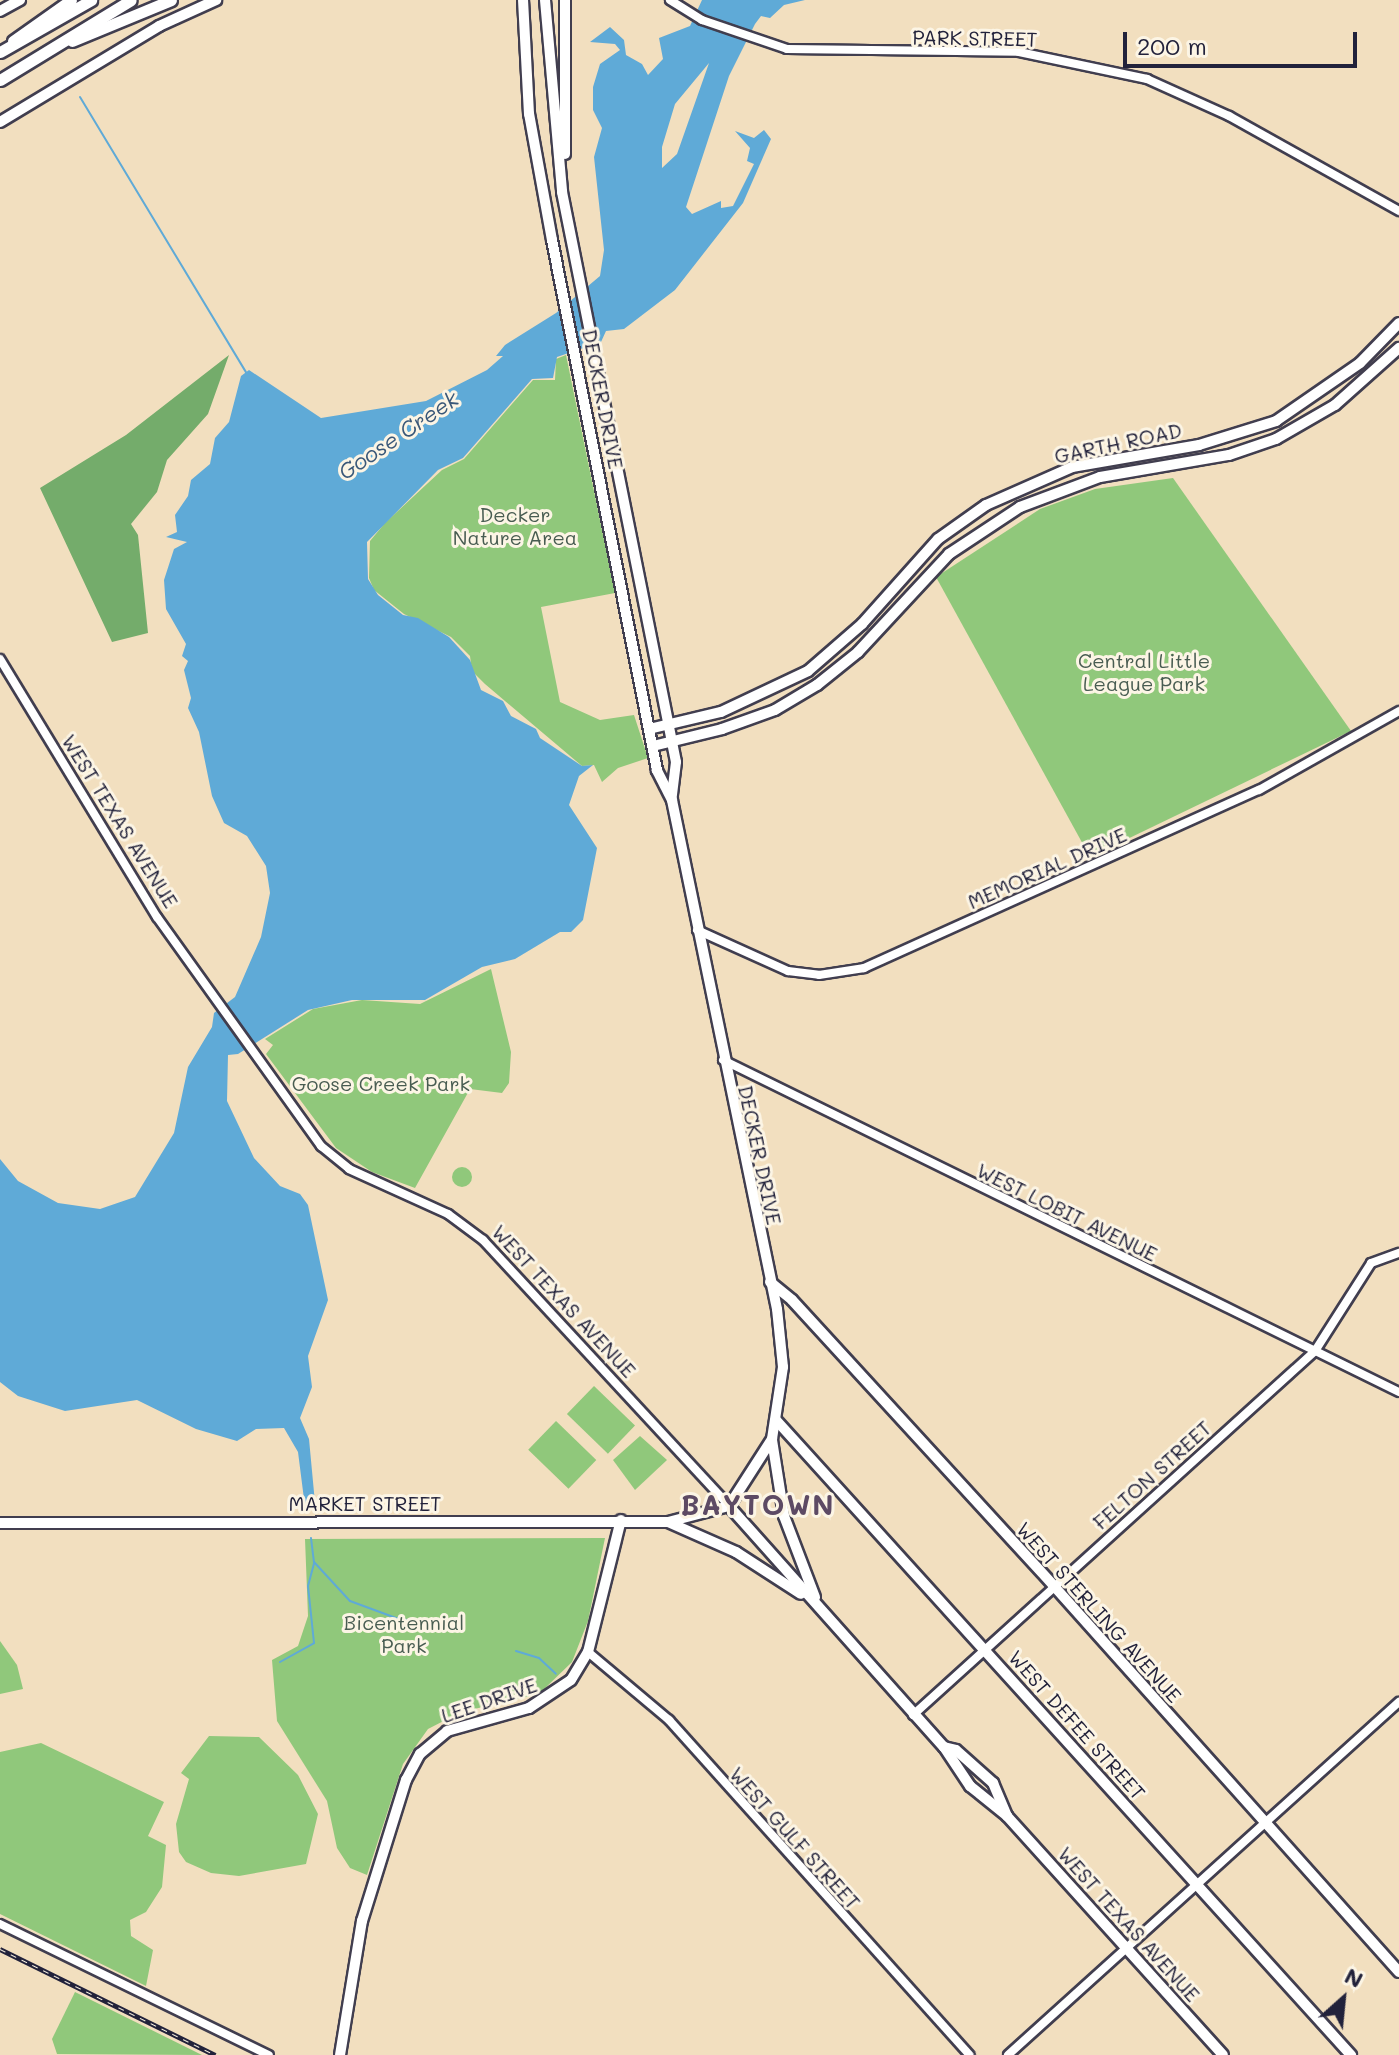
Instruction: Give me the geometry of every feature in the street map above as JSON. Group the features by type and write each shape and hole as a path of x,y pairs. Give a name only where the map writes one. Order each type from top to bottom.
{"highway":[{"path":"2,51 71,0"},
{"path":"2,51 91,0"},
{"path":"0,80 131,0"},
{"path":"60,44 171,0"}],"main road":[{"path":"0,11 20,0"},
{"path":"0,122 159,26 216,0"},
{"name":"DECKER DRIVE","path":"523,0 529,114 649,729 672,800 783,1367 772,1439 729,1506"},
{"name":"DECKER DRIVE","path":"545,0 562,192 676,762 672,800"},
{"path":"562,192 565,0"},
{"name":"GARTH ROAD","path":"649,729 721,712 786,685 845,639 938,539 986,505 1059,472 1098,462 1199,445 1276,421 1360,363 1399,323"},
{"name":"GARTH ROAD","path":"653,746 775,710 817,685 858,652 927,575 995,521 1049,492 1100,477 1229,455 1287,434 1370,376 1399,348"},
{"path":"1360,363 1370,376"},
{"path":"1276,421 1287,434"},
{"path":"1098,462 1100,477"},
{"path":"986,505 995,521"},
{"path":"915,564 927,575"},
{"path":"845,639 858,652"},
{"name":"WEST STERLING AVENUE","path":"768,1281 792,1300 1053,1585 1399,1972"},
{"name":"WEST DEFEE STREET","path":"776,1420 1351,2055"},
{"path":"772,1439 784,1516 819,1606"},
{"name":"MARKET STREET","path":"0,1523 668,1522 729,1506"},
{"name":"WEST TEXAS AVENUE","path":"729,1506 944,1747 970,1786 1007,1816 1223,2055"},
{"name":"LEE DRIVE","path":"340,2055 362,1921 406,1780 420,1754 447,1731 481,1717 529,1708 556,1695 588,1652 621,1520"},
{"path":"668,1522 746,1558 819,1606"},
{"name":"WEST TEXAS AVENUE","path":"944,1747 956,1750 993,1783 1007,1816"}],"street":[{"name":"PARK STREET","path":"670,0 683,9 765,43 812,53 1019,52 1113,69 1229,116 1399,211"},
{"name":"WEST TEXAS AVENUE","path":"0,659 157,917 311,1133 336,1159 372,1182 448,1214 499,1255 729,1506"},
{"name":"MEMORIAL DRIVE","path":"696,929 788,971 819,975 864,968 1259,790 1399,711"},
{"name":"WEST LOBIT AVENUE","path":"722,1059 1399,1392"},
{"name":"FELTON STREET","path":"913,1715 1315,1351 1371,1263 1399,1253"},
{"name":"WEST GULF STREET","path":"588,1652 669,1720 970,2055"},
{"path":"1008,2055 1128,1951 1399,1702"},
{"path":"0,1924 269,2055"}],"green space":[{"path":"229,355 208,414 167,460 157,492 131,524 138,535 148,633 112,642 40,488 126,435"},
{"name":"Decker Nature Area","path":"566,355 615,593 541,607 560,702 600,720 634,715 648,758 618,768 602,782 594,765 582,766 485,684 472,671 470,656 451,637 404,614 374,590 369,578 370,541 385,523 442,470 464,459 533,380 555,380 556,359"},
{"name":"Central Little League Park","path":"1173,478 1351,731 1090,857 936,577 1040,509 1095,489"},
{"name":"Goose Creek Park","path":"491,969 511,1052 509,1083 502,1093 470,1089 415,1188 372,1172 336,1148 266,1054 273,1045 265,1039 313,1009 362,1000 420,1004"},
{"path":"462,1167 469,1170 472,1177 469,1184 462,1187 455,1184 452,1177 455,1170"},
{"path":"594,1386 635,1426 608,1454 567,1414"},
{"path":"556,1421 596,1460 568,1489 528,1450"},
{"path":"640,1436 667,1460 635,1490 613,1460"},
{"name":"Bicentennial Park","path":"605,1538 588,1621 572,1662 539,1694 461,1712 428,1729 403,1764 367,1875 350,1868 337,1848 327,1801 277,1721 272,1660 298,1646 308,1616 305,1539"},
{"path":"0,1641 17,1665 23,1689 0,1694"},
{"path":"209,1736 259,1737 298,1775 318,1814 306,1864 239,1876 211,1873 186,1862 179,1852 176,1824 189,1779 181,1773"},
{"path":"41,1743 164,1802 148,1836 166,1845 162,1887 146,1912 130,1920 131,1936 153,1950 146,1986 0,1914 0,1752"},
{"path":"75,1992 202,2055 57,2054 52,2039"}],"water":[{"name":"Goose Creek","path":"702,0 805,0 784,5 770,18 761,16 755,24 729,76 686,207 692,214 721,201 721,208 733,206 754,164 747,161 750,148 735,131 754,138 764,130 771,139 743,203 675,290 624,329 606,331 601,342 557,357 553,378 532,379 463,458 438,470 367,542 368,579 378,595 403,615 418,618 449,637 470,660 481,690 503,701 511,716 536,729 540,738 582,766 593,765 579,776 569,805 597,848 583,920 571,932 560,932 515,959 482,967 425,1000 352,1000 308,1010 238,1054 228,1055 227,1101 254,1158 280,1186 300,1194 308,1205 328,1300 308,1356 312,1387 300,1418 309,1439 315,1503 305,1507 298,1452 284,1428 256,1429 237,1441 196,1429 137,1400 65,1411 18,1396 0,1382 0,1159 18,1181 58,1203 100,1209 135,1197 174,1133 188,1067 212,1027 214,1013 235,997 261,937 270,893 266,866 247,836 224,823 212,796 199,732 188,708 191,698 184,670 188,661 182,656 186,644 166,609 164,580 174,549 187,542 166,537 177,532 175,515 188,496 191,480 210,464 215,438 229,422 241,376 249,370 321,418 426,401 487,370 503,356 496,356 505,345 556,313 600,276 604,250 594,157 602,128 593,110 593,87 600,64 620,50 615,44 590,42 610,27 624,40 626,55 642,64 648,75 663,59 659,38 690,26","holes":["709,63 677,154 662,168 662,147 675,104"]}],"waterway":[{"path":"80,97 246,372"},
{"path":"311,1538 314,1562 350,1601 399,1619 442,1624"},
{"path":"280,1662 314,1643 308,1586 314,1563"},
{"path":"516,1651 539,1658 556,1674"}],"railway":[{"path":"0,1949 215,2055"}],"district":[{"name":"BAYTOWN","path":"758,1504"}]}
